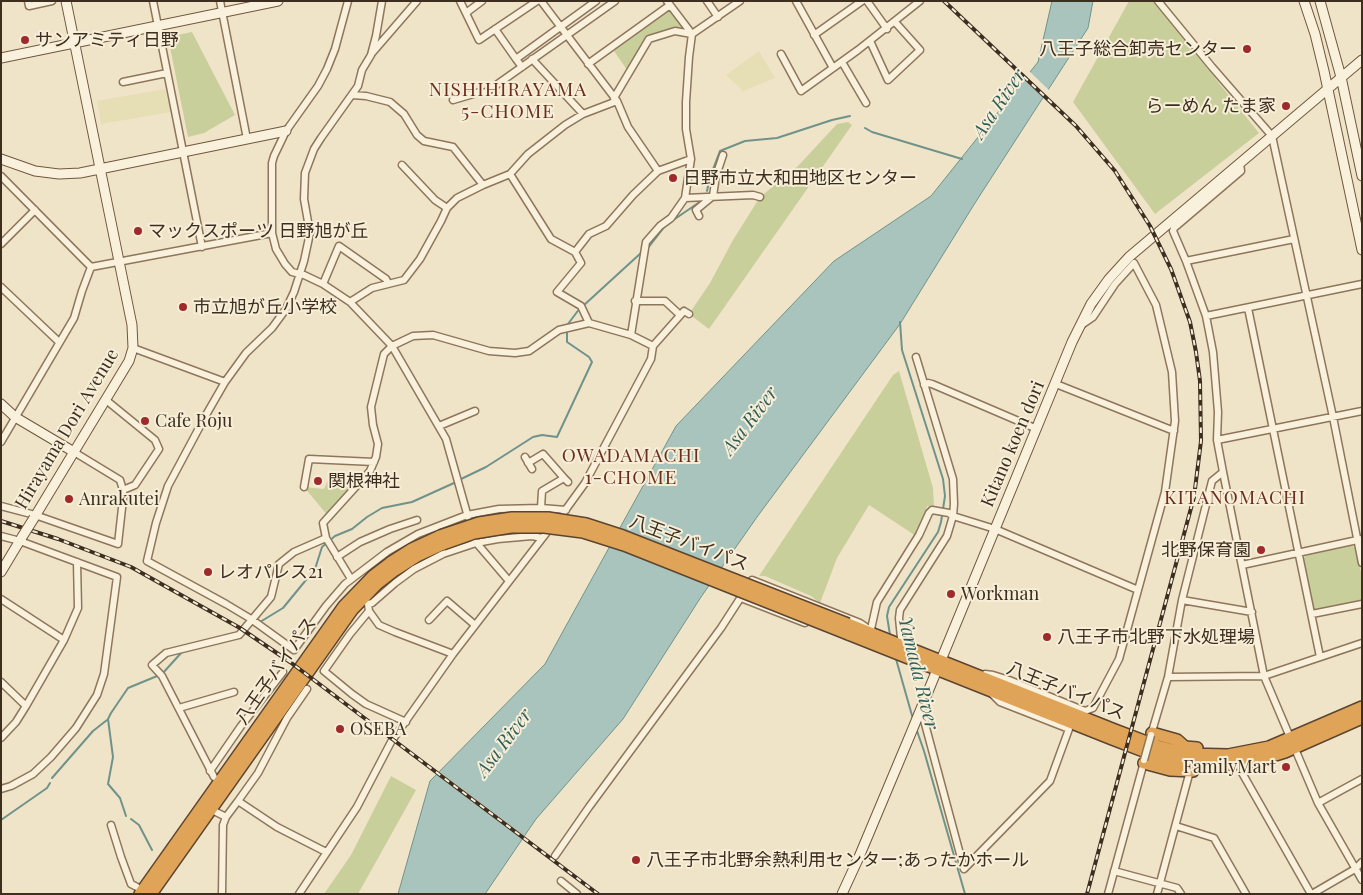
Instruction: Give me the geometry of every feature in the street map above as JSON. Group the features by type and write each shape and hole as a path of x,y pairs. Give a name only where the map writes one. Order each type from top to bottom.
{"highway":[{"name":"八王子バイパス","path":"151,894 282,700 336,616 359,589 397,558 441,540 511,527 554,527 583,532 616,542 848,629 900,656 975,674 1157,746 1181,752 1199,755 1238,754 1292,744 1362,718"},
{"name":"八王子バイパス","path":"136,891 352,610 377,584 403,564 431,549 441,540"},
{"path":"319,655 334,642 358,609 368,607 371,596 431,549"},
{"path":"351,579 359,589"},
{"name":"八王子バイパス","path":"848,629 875,633 898,643 989,691 1154,755 1180,762 1213,765 1239,764 1264,759 1362,707"},
{"path":"136,891 212,774 248,732 282,700"},
{"path":"160,894 221,815 264,741 282,700"},
{"path":"1144,762 1170,770 1241,771 1287,756 1292,744 1279,738 1236,748 1199,749 1185,747 1176,740 1152,734"}],"street":[{"path":"28,1 29,6 52,1"},
{"name":"Hirayama Dori Avenue","path":"1,572 129,361 133,348 132,330 66,1"},
{"path":"153,1 202,247"},
{"path":"220,1 247,139"},
{"path":"2,57 278,1"},
{"path":"348,1 335,49 327,69 318,86 286,131 278,145 272,163 272,233 276,249 292,272 323,284 350,302 392,346 446,439 474,540 509,581"},
{"path":"370,55 382,1"},
{"path":"417,1 370,55 362,70 358,86 314,149 305,173 304,199 310,233 309,242 294,292 286,309 272,328 246,353 225,382 168,486 156,523 147,561 177,576 251,619 294,650 326,606 345,584 407,540 438,525 467,515 499,509 541,508 566,510"},
{"path":"460,1 479,40 537,1"},
{"path":"466,13 482,1"},
{"path":"541,1 615,99 628,127 658,170"},
{"path":"516,59 596,1"},
{"path":"453,100 480,92 485,93 615,1"},
{"path":"707,1 718,17"},
{"path":"350,302 372,288 404,280 412,271 441,222 447,208 458,198 510,174 528,154 565,125 615,99 649,39 675,32 692,34 740,1"},
{"path":"814,35 862,1"},
{"path":"867,1 887,29"},
{"path":"781,54 801,91 887,29 920,1"},
{"path":"1158,1 1272,136 1359,539 1362,563"},
{"path":"1320,1 1341,77 1362,176"},
{"path":"798,2 833,68"},
{"path":"1307,2 1328,88 1362,250"},
{"path":"588,64 668,3 692,34 688,57 686,102 686,129 691,159 685,198 671,218 660,226 646,242 631,335"},
{"path":"870,41 888,80 920,50 895,22"},
{"path":"495,29 522,67"},
{"path":"1319,52 1324,55 1334,50"},
{"path":"532,59 583,114"},
{"name":"Kitano koen dori","path":"842,894 911,733 1079,326 1095,298 1129,256 1362,60"},
{"path":"842,62 866,103"},
{"path":"123,82 167,73"},
{"path":"352,95 366,96 390,102 404,114 417,135 424,140 453,147 483,185"},
{"path":"1334,117 1342,111 1348,114"},
{"path":"1,160 35,171 59,174 80,173 286,131"},
{"path":"699,216 696,210 714,196 716,176 723,155"},
{"path":"575,252 589,234 606,226 658,170 691,159"},
{"path":"1240,163 1240,171 1174,228 1173,231 1206,316 1213,352 1216,382 1217,440 1264,676 1318,804 1362,880"},
{"path":"402,165 435,200 447,208"},
{"path":"510,174 551,239 575,252 581,262 557,292 581,306 589,323"},
{"path":"1,176 91,267"},
{"path":"685,198 753,195 760,197"},
{"path":"1,244 35,210"},
{"path":"91,267 272,233"},
{"path":"1186,261 1294,239"},
{"path":"323,284 339,246 386,279 388,283"},
{"path":"975,674 993,675 1085,711 1093,708 1119,659 1165,492 1175,421 1172,372 1156,306 1134,263 1115,284 1094,317 1079,326"},
{"path":"1,442 74,318 91,267"},
{"path":"1206,316 1362,284"},
{"path":"1,287 59,342"},
{"path":"636,301 665,301 680,316"},
{"path":"1248,308 1320,657"},
{"path":"299,894 357,807 391,742 453,654 585,483 651,359 653,346 684,311 688,314"},
{"path":"351,579 326,538 323,523 370,472 374,462 378,444 371,407 384,354 392,346 413,336 433,335 489,351 529,351 559,330 589,323 631,335 653,346"},
{"path":"133,348 225,382"},
{"path":"898,643 901,638 900,610 947,536 954,493 953,479 916,357"},
{"path":"924,385 932,384 1037,428"},
{"path":"1056,384 1174,432"},
{"path":"106,400 154,440 159,449 136,485 123,490"},
{"path":"1,404 15,417 120,480 123,490 118,544 1,506"},
{"path":"439,426 475,411"},
{"path":"1217,440 1362,411"},
{"path":"528,463 542,454 566,480 542,491 541,508"},
{"path":"304,487 309,459 374,462"},
{"path":"1108,894 1168,677 1182,600 1212,481 1223,472"},
{"path":"555,856 721,628 752,580 860,623 875,633 877,602 919,535 932,510 994,529 1138,590"},
{"path":"337,557 360,542 417,520"},
{"path":"1,536 21,539 116,577 104,674 97,695 76,728 51,757 33,774 1,789"},
{"path":"406,722 366,704 324,671 368,607 403,577 443,554 476,543 519,537 542,538"},
{"path":"212,774 161,675 152,665 166,653 238,634 272,597 279,564 294,552 326,538"},
{"path":"1242,565 1359,539"},
{"path":"1,738 16,722 26,706 64,640 78,608 77,562"},
{"path":"741,598 872,649 886,650"},
{"path":"1,599 64,640"},
{"path":"429,620 447,600 476,625"},
{"path":"1182,600 1252,612"},
{"path":"1312,614 1362,604"},
{"path":"368,607 379,625 453,654"},
{"path":"1168,677 1264,676 1362,643"},
{"path":"212,774 241,726 283,672"},
{"path":"2,685 26,706"},
{"path":"222,894 223,825 221,815 238,801 258,773 287,718 307,689"},
{"path":"919,713 964,869 1050,782 1069,729 1000,702 989,691"},
{"path":"179,708 234,692"},
{"path":"1157,894 1190,771"},
{"path":"1241,771 1311,894 1355,869 1362,862"},
{"path":"1318,804 1362,779"},
{"path":"238,801 277,827 326,852"},
{"path":"111,825 131,884 136,891"},
{"path":"1176,826 1214,838 1246,894"},
{"path":"1114,871 1177,888 1181,894"},
{"path":"561,881 577,894"}],"shaded area":[{"path":"759,51 775,78 743,91 726,75"},
{"path":"165,89 171,112 101,124 97,101"}],"green space":[{"path":"1129,1 1153,1 1259,133 1155,214 1073,102"},
{"path":"669,11 681,27 649,36 627,70 614,51"},
{"path":"192,32 235,115 204,133 188,137 168,37"},
{"path":"848,122 852,125 709,329 689,314 710,283 733,240 760,197 798,166 837,124"},
{"path":"899,371 933,488 934,507 927,506 916,536 869,505 837,558 820,603 811,596 765,576 759,576 893,375"},
{"path":"352,478 352,492 328,516 304,487 324,489 328,480"},
{"path":"1352,545 1356,549 1362,577 1362,602 1317,612 1314,610 1303,561 1305,556"},
{"path":"391,776 416,790 358,894 324,894 351,855"}],"water":[{"name":"Asa River","path":"1052,1 1093,1 1088,28 975,203 900,324 757,517 701,597 623,719 536,819 485,894 398,894 430,781 545,664 676,426 834,261 931,196 1038,62"}],"pier":[{"path":"1028,70 1050,91 1045,99 1022,78"},
{"path":"437,770 527,838 525,840 435,773"}],"waterway":[{"path":"707,191 720,151 745,141 777,138 850,116"},
{"path":"865,128 872,132 962,159"},
{"path":"669,223 704,199"},
{"path":"648,248 665,226"},
{"path":"583,306 642,252"},
{"path":"568,324 580,308"},
{"name":"Yamada River","path":"890,635 887,616 889,607 938,532 945,496 943,479 902,350 900,322"},
{"path":"459,480 486,467 533,437 542,435 557,437 592,362 589,357 567,342 567,331"},
{"path":"260,622 283,608 315,569 322,547 335,536 352,529 382,508 412,502 454,483"},
{"path":"126,816 120,798 108,784 113,757 108,719 128,688 162,674 182,652"},
{"name":"Yamada River","path":"896,659 913,719"},
{"path":"52,778 93,731 107,720"},
{"name":"Yamada River","path":"916,728 965,894"},
{"path":"1,820 47,788 50,783"},
{"path":"131,819 139,825 152,850"}],"railway":[{"path":"944,1 1076,126 1115,171 1150,226 1171,269 1190,322 1196,352 1200,381 1201,441 1194,497 1087,894"},
{"path":"1,521 58,539 131,567 240,628 290,662 598,894"}],"place":[{"name":"サンアミティ日野","path":"25,40"},
{"name":"八王子総合卸売センター","path":"1247,49"},
{"name":"らーめん たま家","path":"1286,106"},
{"name":"日野市立大和田地区センター","path":"673,178"},
{"name":"マックスポーツ 日野旭が丘","path":"138,231"},
{"name":"市立旭が丘小学校","path":"183,307"},
{"name":"Cafe Roju","path":"145,421"},
{"name":"関根神社","path":"318,481"},
{"name":"Anrakutei","path":"69,499"},
{"name":"北野保育園","path":"1261,550"},
{"name":"レオパレス21","path":"208,572"},
{"name":"Workman","path":"951,594"},
{"name":"八王子市北野下水処理場","path":"1047,637"},
{"name":"OSEBA","path":"340,729"},
{"name":"FamilyMart","path":"1286,767"},
{"name":"八王子市北野余熱利用センター;あったかホール","path":"636,860"}],"district":[{"name":"NISHIHIRAYAMA 5-CHOME","path":"508,101"},
{"name":"OWADAMACHI 1-CHOME","path":"631,467"},
{"name":"KITANOMACHI","path":"1235,498"}]}
